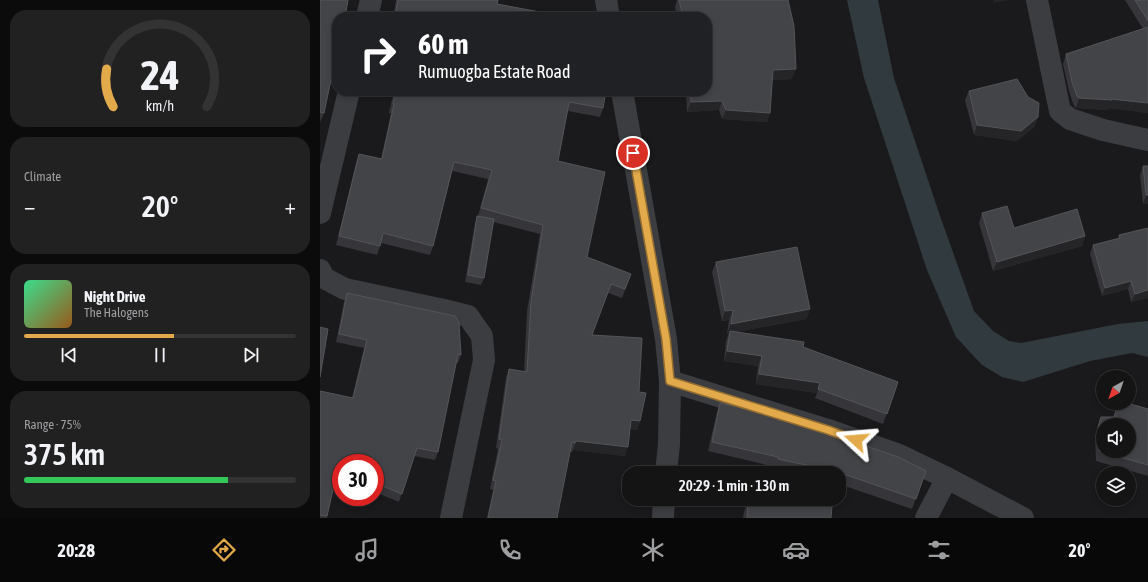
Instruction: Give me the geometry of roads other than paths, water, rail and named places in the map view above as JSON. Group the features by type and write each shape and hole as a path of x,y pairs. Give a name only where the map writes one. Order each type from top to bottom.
{"street":[{"path":"368,12 371,0"},
{"path":"606,0 608,12"},
{"path":"1037,0 1060,111 1070,119 1103,130 1148,140"},
{"path":"320,213 348,96"},
{"path":"623,96 666,339 670,381 669,444 667,466"},
{"path":"320,270 324,278 345,289 468,316 482,336 484,360 451,518"},
{"path":"670,381 828,430 892,452 947,478 1023,518"},
{"path":"926,518 947,478"},
{"path":"663,518 664,506"}]}
